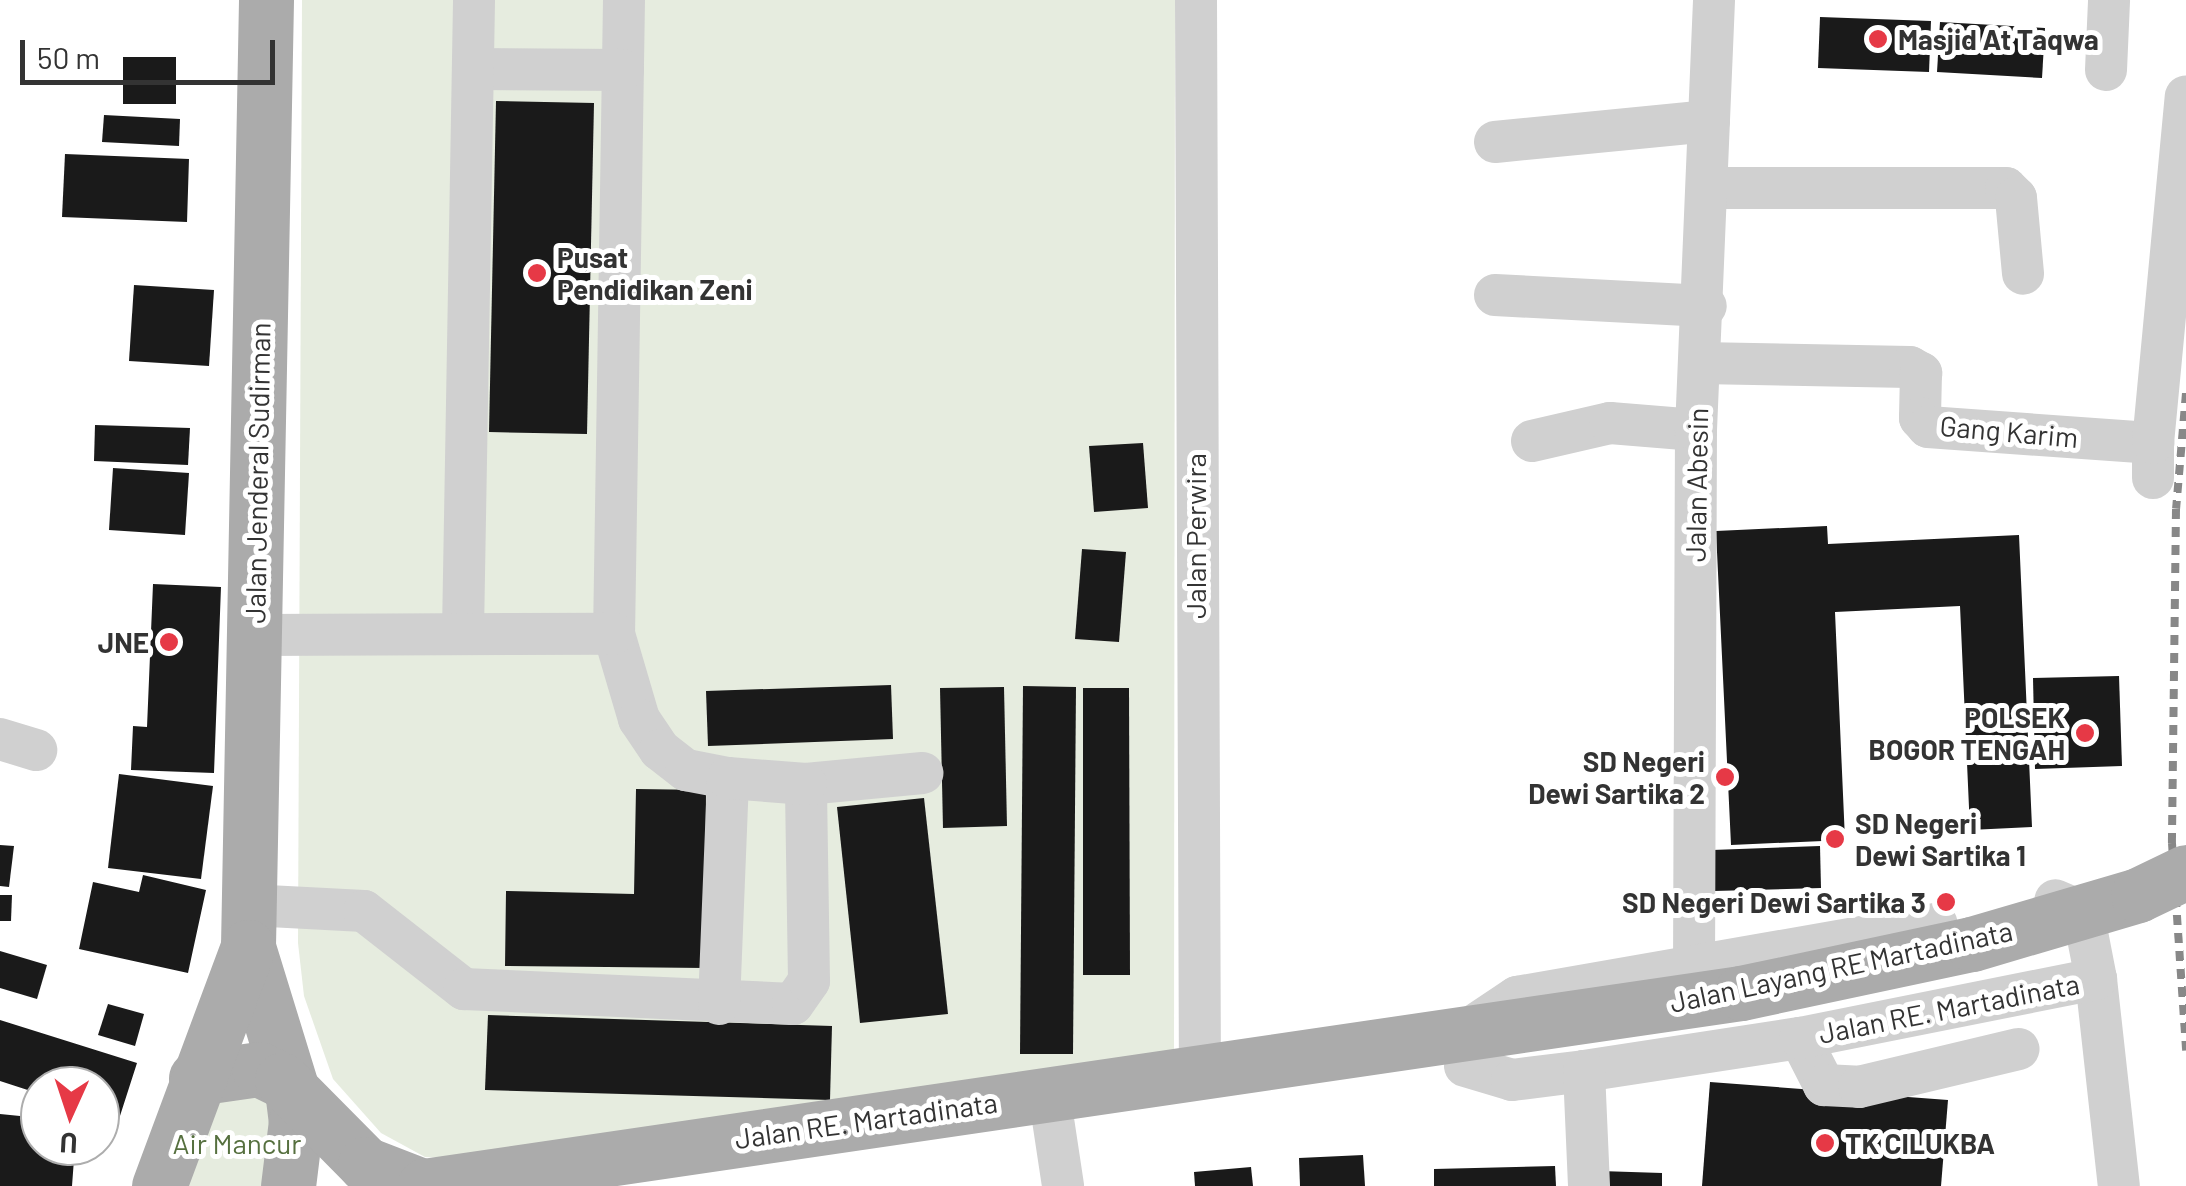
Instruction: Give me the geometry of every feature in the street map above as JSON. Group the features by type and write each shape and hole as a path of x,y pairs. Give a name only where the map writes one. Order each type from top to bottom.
{"main road":[{"name":"Jalan Jenderal Sudirman","path":"248,926 266,0"},
{"name":"Jalan Layang RE Martadinata","path":"1312,1072 1467,1048 1972,944 2138,895 2186,872"},
{"name":"Jalan Layang RE Martadinata","path":"1727,995 1977,978 2186,904"},
{"path":"158,1186 248,926"},
{"path":"248,926 292,1090 296,1121 288,1186"},
{"path":"196,1078 260,1069 292,1090"},
{"name":"Jalan RE. Martadinata","path":"292,1090 364,1164 423,1186 1052,1110 1312,1072"},
{"name":"Jalan RE. Martadinata","path":"624,1186 1052,1110"}],"street":[{"path":"463,632 474,0"},
{"path":"624,0 614,634 639,719 660,750 686,770 728,778 806,784 922,773"},
{"name":"Jalan Perwira","path":"1196,0 1201,1088"},
{"name":"Jalan Abesin","path":"1714,0 1706,306 1696,430 1727,995"},
{"path":"2106,70 2109,0"},
{"path":"473,69 623,70"},
{"name":"Gang Karim","path":"1700,363 1910,366 1921,373 1920,418 1928,426 2153,460 2186,96"},
{"path":"1494,142 1709,121"},
{"path":"1708,188 2006,188 2016,198 2023,274"},
{"path":"1495,295 1706,306"},
{"path":"1532,441 1610,424 1696,430"},
{"path":"254,635 614,634"},
{"path":"719,1004 728,778"},
{"path":"248,926 364,911 464,989 719,1004 794,1004 807,992 806,784"},
{"name":"Jalan RE. Martadinata","path":"2050,899 2083,912 2096,979 1800,1038 1512,1080 1467,1048 1517,997 1727,995 2050,899"},
{"path":"2096,979 2119,1186"},
{"path":"1800,1038 1824,1085 1859,1087 2019,1049"},
{"path":"1584,1071 1589,1186"},
{"path":"1052,1110 1064,1186"}],"green space":[{"name":"Pusat Pendidikan Zeni","path":"302,0 1175,0 1174,1055 447,1158 425,1157 381,1133 333,1079 304,996 298,943"},
{"name":"Air Mancur","path":"223,1092 263,1096 277,1112 270,1186 178,1186"}],"building":[{"path":"1820,17 1931,21 1929,72 1818,68"},
{"path":"1940,22 2045,28 2042,78 1937,72"},
{"path":"123,57 176,57 176,104 123,104"},
{"path":"496,101 594,103 587,434 489,432"},
{"path":"104,115 180,119 179,146 102,142"},
{"path":"65,154 189,159 187,222 62,217"},
{"path":"134,285 214,290 209,366 129,361"},
{"path":"95,425 190,428 188,465 94,461"},
{"path":"1143,443 1148,508 1094,512 1089,446"},
{"path":"113,468 189,473 185,535 109,530"},
{"path":"1827,526 1828,544 2019,535 2032,827 1970,830 1960,606 1835,612 1845,840 1731,845 1716,531"},
{"path":"1082,549 1126,552 1119,642 1075,639"},
{"path":"153,584 221,587 214,773 131,770 133,726 147,727"},
{"path":"2119,676 2122,766 2035,769 2033,678"},
{"path":"891,685 893,739 708,746 706,691"},
{"path":"1023,686 1076,687 1073,1054 1020,1054"},
{"path":"1004,687 1007,826 943,828 940,688"},
{"path":"1083,688 1129,688 1130,975 1083,975"},
{"path":"119,774 213,786 201,879 108,868"},
{"path":"636,789 706,790 705,968 505,966 506,891 634,894"},
{"path":"924,798 948,1014 860,1023 837,807"},
{"path":"0,845 14,846 9,887 0,886"},
{"path":"1820,846 1821,888 1714,891 1712,850"},
{"path":"143,875 206,890 188,973 79,949 93,882 139,892"},
{"path":"0,895 12,895 11,921 0,921"},
{"path":"0,951 47,965 37,999 0,988"},
{"path":"108,1004 144,1014 135,1046 98,1035"},
{"path":"488,1015 832,1026 830,1100 485,1090"},
{"path":"0,1020 137,1063 120,1116 120,1066 20,1066 20,1088 0,1081"},
{"name":"TK CILUKBA","path":"1710,1082 1948,1100 1941,1186 1702,1186"},
{"path":"0,1114 20,1116 20,1166 74,1166 72,1186 0,1186"},
{"path":"1363,1155 1365,1186 1300,1186 1299,1158"},
{"path":"1555,1166 1556,1186 1434,1186 1434,1169"},
{"path":"1251,1167 1253,1186 1195,1186 1194,1172"},
{"path":"1600,1171 1662,1173 1662,1186 1599,1186"}],"railway":[{"path":"2186,393 2176,509 2172,843 2186,1051"}],"place":[{"name":"Masjid At Taqwa","path":"1878,39"},
{"name":"Pusat Pendidikan Zeni","path":"537,273"},
{"name":"JNE","path":"169,642"},
{"name":"POLSEK BOGOR TENGAH","path":"2085,733"},
{"name":"SD Negeri Dewi Sartika 2","path":"1725,777"},
{"name":"SD Negeri Dewi Sartika 1","path":"1835,839"},
{"name":"SD Negeri Dewi Sartika 3","path":"1946,902"},
{"name":"TK CILUKBA","path":"1825,1143"}]}
